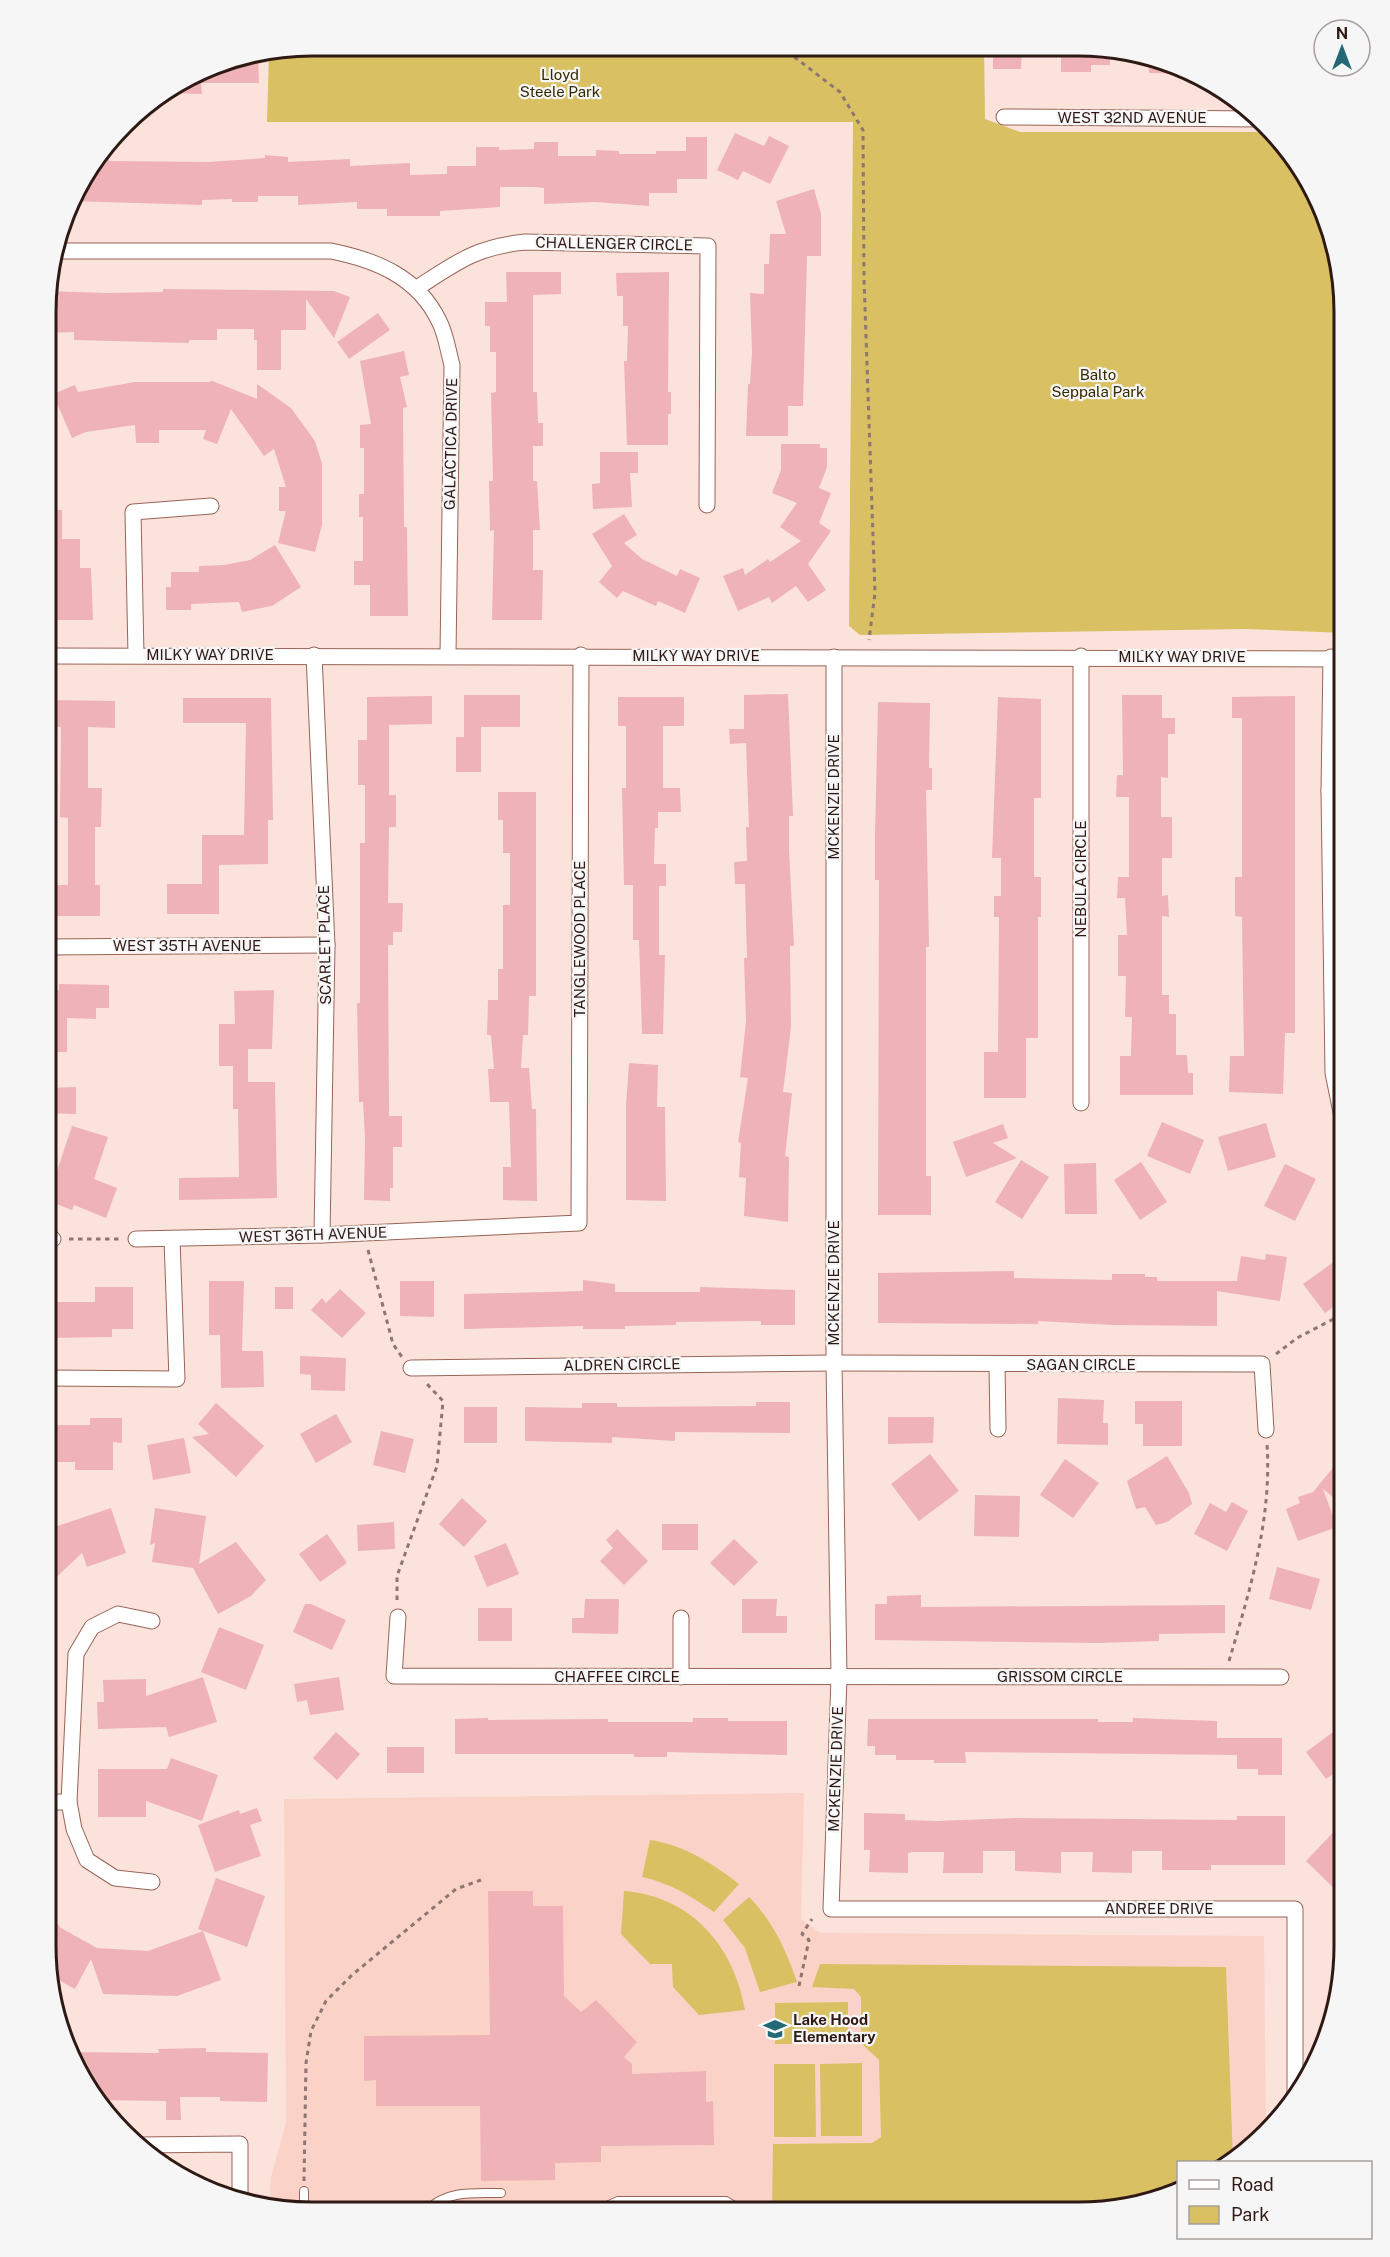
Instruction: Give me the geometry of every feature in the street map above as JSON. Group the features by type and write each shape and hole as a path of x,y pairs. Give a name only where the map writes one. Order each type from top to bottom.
{"street":[{"name":"WEST 32ND AVENUE","path":"1004,117 1247,119"},
{"name":"CHALLENGER CIRCLE","path":"417,288 470,254 496,245 525,243 708,246 707,505"},
{"name":"GALACTICA DRIVE","path":"63,250 331,252 366,258 392,270 417,288 440,321 452,365 448,655"},
{"path":"136,655 133,512 211,506"},
{"name":"MILKY WAY DRIVE","path":"56,656 314,654 1334,658"},
{"name":"SCARLET PLACE","path":"314,654 327,945 322,1235"},
{"name":"TANGLEWOOD PLACE","path":"579,1224 581,656"},
{"name":"NEBULA CIRCLE","path":"1081,656 1081,1103"},
{"name":"MCKENZIE DRIVE","path":"831,1909 839,1677 834,1363 834,657"},
{"path":"1334,717 1329,791 1334,1077"},
{"path":"1329,791 1334,791"},
{"name":"WEST 35TH AVENUE","path":"56,947 327,945"},
{"name":"WEST 36TH AVENUE","path":"136,1239 322,1235 579,1224"},
{"path":"56,1378 177,1379 172,1239"},
{"name":"SAGAN CIRCLE","path":"834,1363 1262,1364"},
{"name":"ALDREN CIRCLE","path":"411,1368 834,1363"},
{"path":"1262,1364 1266,1430"},
{"path":"997,1365 998,1429"},
{"name":"CHAFFEE CIRCLE","path":"397,1612 394,1676 839,1677"},
{"path":"152,1621 118,1614 92,1628 76,1654 69,1802 74,1828 87,1860 115,1878 152,1882"},
{"path":"681,1618 681,1677"},
{"name":"GRISSOM CIRCLE","path":"839,1677 1281,1677"},
{"path":"56,1802 69,1802"},
{"name":"ANDREE DRIVE","path":"831,1909 1295,1909 1294,2083"},
{"path":"151,2145 240,2144 240,2191"}],"lane":[{"path":"304,2192 304,2202"},
{"path":"438,2202 446,2196 461,2193 501,2193"},
{"path":"619,2202 728,2202"}],"path":[{"path":"794,56 840,92 863,130 864,279 875,593 869,640"},
{"path":"363,1233 393,1344 411,1368 443,1401 437,1466 397,1576 397,1612"},
{"path":"56,1238 136,1239"},
{"path":"1262,1364 1297,1338 1334,1319"},
{"path":"1224,1677 1259,1556 1269,1468 1266,1430"},
{"path":"304,2192 306,2063 311,2031 326,2001 352,1975 456,1889 481,1880"},
{"path":"799,1986 809,1940 802,1934 812,1919"}],"shaded area":[{"name":"Lake Hood Elementary","path":"804,1793 801,1919 821,1933 1264,1936 1266,2120 1234,2149 1216,2161 1177,2161 1177,2182 1129,2197 1095,2201 311,2202 270,2198 271,2177 286,2123 284,1799"}],"green space":[{"name":"Balto Seppala Park","path":"295,56 984,56 985,119 1020,132 1262,132 1282,156 1308,198 1321,229 1330,261 1334,295 1334,633 1245,629 860,635 849,626 853,122 267,122 269,59"},
{"path":"650,1840 674,1846 697,1856 739,1884 714,1912 680,1891 642,1877"},
{"path":"624,1891 648,1895 670,1903 689,1914 706,1928 731,1965 745,2010 699,2015 673,1987 672,1964 650,1964 621,1934"},
{"path":"749,1897 758,1906 778,1937 797,1982 760,1992 745,1948 723,1920"},
{"path":"820,1964 1226,1967 1233,2150 1216,2161 1177,2161 1177,2182 1161,2188 1129,2197 1095,2201 772,2202 773,2144 872,2143 881,2137 879,2060 861,2043 861,1997 854,1989 812,1987"},
{"path":"848,2002 848,2044 775,2044 775,2003"},
{"path":"862,2063 862,2136 821,2136 820,2064"},
{"path":"774,2064 815,2064 816,2137 774,2137"}],"building":[{"path":"993,56 1022,56 1021,69 993,69"},
{"path":"1061,56 1110,58 1110,65 1091,65 1091,72 1061,72"},
{"path":"258,61 259,83 201,83 202,94 178,93 213,75"},
{"path":"1149,65 1173,74 1149,73"},
{"path":"735,133 764,146 769,136 789,146 770,184 743,171 738,180 717,170"},
{"path":"686,137 707,137 707,179 677,179 677,193 649,193 649,206 595,202 544,204 544,188 535,187 500,187 500,207 440,211 440,216 387,216 387,209 357,209 357,202 298,205 298,196 258,196 258,202 232,202 232,199 202,200 202,205 80,201 109,155 109,161 208,162 265,158 265,155 288,157 288,162 350,159 350,166 410,163 410,175 447,174 447,166 476,166 476,147 499,147 499,150 534,149 534,142 558,142 558,156 596,156 596,150 619,151 619,154 686,151"},
{"path":"814,189 821,214 821,256 807,256 803,406 788,406 788,436 746,436 752,352 750,293 764,294 764,264 769,264 770,234 786,234 776,201"},
{"path":"506,272 561,272 561,294 533,295 533,392 537,392 538,423 543,423 543,446 533,446 533,481 537,481 540,530 533,530 533,570 543,570 542,620 492,620 494,530 490,531 489,481 493,481 491,393 496,392 496,352 490,352 490,326 485,326 485,302 507,302"},
{"path":"669,272 668,392 671,392 671,414 668,414 668,445 627,445 624,361 627,361 628,326 623,326 623,296 617,296 616,273"},
{"path":"163,289 334,291 350,297 334,338 306,299 306,330 281,330 281,370 257,370 257,340 254,340 254,329 217,329 217,340 189,340 189,343 74,340 74,332 56,333 56,291 163,292"},
{"path":"378,313 390,330 349,359 337,342"},
{"path":"404,351 409,375 400,377 407,407 403,408 404,527 407,527 408,616 370,616 370,585 354,585 354,561 363,561 363,517 359,517 359,494 364,494 364,448 360,448 360,425 371,424 360,361"},
{"path":"210,380 257,399 257,384 291,408 315,441 322,464 322,525 315,552 278,543 286,511 279,511 279,487 286,487 274,449 264,456 231,409 217,444 203,439 206,430 159,430 159,443 136,443 135,425 86,432 72,438 56,401 56,393 75,385 78,392 135,382 211,382"},
{"path":"781,444 820,444 820,448 827,448 827,467 819,488 831,493 819,523 831,531 808,564 826,590 808,602 796,586 772,603 769,597 738,611 723,576 743,568 745,575 768,559 770,562 801,541 780,527 797,503 772,493 781,470"},
{"path":"600,452 638,452 638,473 630,473 632,507 593,509 592,484 600,483"},
{"path":"56,510 62,510 62,539 80,539 80,568 91,568 93,620 57,620"},
{"path":"624,514 637,535 624,543 642,559 677,576 680,569 700,578 685,613 658,601 656,606 623,591 617,598 599,582 612,566 592,534"},
{"path":"275,545 301,587 272,606 242,612 239,602 191,604 191,610 166,610 166,587 171,587 171,572 199,572 199,566 224,565 250,560"},
{"path":"788,694 793,816 789,816 789,850 794,946 790,946 791,1027 783,1092 792,1093 785,1156 789,1157 788,1222 744,1216 746,1178 739,1177 741,1143 738,1142 748,1078 740,1077 746,1021 744,958 747,958 745,884 735,884 734,862 747,861 746,827 749,827 746,743 730,744 729,729 744,729 744,695"},
{"path":"464,695 520,695 520,727 481,727 481,772 456,772 456,737 464,737"},
{"path":"1122,695 1162,695 1162,718 1175,718 1175,734 1168,734 1168,778 1161,777 1161,817 1172,817 1172,858 1162,858 1162,896 1168,895 1169,917 1162,916 1162,995 1169,995 1169,1014 1176,1014 1176,1055 1187,1055 1188,1073 1193,1073 1193,1095 1120,1095 1120,1056 1131,1056 1132,1017 1125,1017 1126,976 1118,976 1118,935 1127,935 1125,898 1117,898 1118,877 1129,877 1129,797 1116,797 1117,775 1123,775"},
{"path":"432,696 432,724 389,725 389,795 396,795 396,827 389,827 388,903 403,903 402,932 393,932 393,945 388,945 389,1116 402,1116 402,1147 393,1147 393,1188 390,1188 390,1201 364,1200 365,1137 363,1102 359,1102 357,1003 360,1003 360,843 365,843 365,785 358,785 358,740 367,740 367,697"},
{"path":"1295,696 1295,1033 1285,1033 1283,1094 1229,1092 1230,1056 1244,1056 1242,917 1235,916 1235,877 1242,877 1242,718 1232,718 1232,697"},
{"path":"618,697 684,697 684,726 663,726 663,788 680,788 681,812 658,812 658,828 655,828 654,864 666,864 666,886 659,886 659,955 665,955 663,1034 642,1034 639,940 633,940 633,885 624,885 622,788 626,788 626,726 618,726"},
{"path":"998,697 1041,699 1041,798 1034,798 1034,877 1041,877 1041,917 1038,917 1038,1038 1026,1038 1026,1098 984,1098 984,1052 998,1052 999,917 994,917 994,896 1001,896 1001,858 992,858"},
{"path":"183,698 271,698 273,820 268,820 268,864 219,865 219,914 167,914 167,884 202,884 202,835 244,835 246,723 183,723"},
{"path":"56,700 115,701 115,728 88,727 88,788 102,788 101,827 95,827 95,885 100,885 100,916 56,916 56,885 68,885 68,818 60,817 61,727 56,727"},
{"path":"878,702 930,703 929,768 932,768 932,790 926,790 929,947 926,947 926,1176 931,1176 931,1215 878,1215 879,880 875,880 875,837"},
{"path":"498,792 536,792 536,996 529,996 528,1035 523,1035 521,1068 529,1068 532,1109 536,1109 537,1201 503,1200 503,1167 511,1167 509,1102 490,1102 488,1069 494,1069 491,1035 487,1035 488,1000 498,1000 498,969 503,969 503,905 510,905 510,853 503,853 503,820 498,820"},
{"path":"59,984 109,985 109,1008 96,1008 96,1019 67,1018 67,1052 56,1052 56,990 59,990"},
{"path":"274,990 272,1049 248,1049 248,1082 275,1082 277,1198 179,1200 179,1178 239,1177 238,1109 233,1109 233,1066 219,1066 219,1024 235,1024 234,991"},
{"path":"629,1063 658,1065 657,1107 665,1107 666,1201 626,1200 626,1106"},
{"path":"76,1087 76,1114 56,1113 56,1088"},
{"path":"1162,1122 1204,1140 1190,1174 1147,1156"},
{"path":"1266,1123 1276,1157 1228,1171 1218,1137"},
{"path":"1003,1124 1008,1138 993,1143 1017,1158 966,1177 953,1142"},
{"path":"72,1126 108,1137 94,1179 117,1188 106,1218 74,1205 72,1210 56,1204 56,1174"},
{"path":"1021,1160 1049,1177 1022,1219 995,1202"},
{"path":"1141,1162 1167,1202 1140,1220 1114,1180"},
{"path":"1096,1163 1097,1214 1065,1214 1064,1164"},
{"path":"1285,1164 1316,1179 1295,1221 1264,1206"},
{"path":"1266,1254 1287,1257 1280,1301 1217,1291 1217,1326 1113,1325 1038,1321 1038,1324 878,1323 878,1273 1014,1271 1014,1278 1112,1280 1112,1274 1145,1274 1145,1277 1157,1277 1157,1281 1237,1281 1241,1256 1265,1260"},
{"path":"1334,1262 1334,1306 1325,1313 1303,1284"},
{"path":"583,1280 615,1284 615,1292 700,1292 700,1287 795,1290 795,1325 761,1325 761,1321 676,1322 676,1325 625,1326 625,1329 583,1329 583,1326 464,1329 464,1294 583,1291"},
{"path":"209,1281 244,1281 242,1351 263,1351 264,1387 221,1388 220,1335 209,1335"},
{"path":"400,1281 434,1281 434,1317 400,1316"},
{"path":"95,1287 133,1287 133,1329 112,1329 112,1337 56,1338 56,1302 95,1302"},
{"path":"275,1287 293,1287 293,1309 275,1309"},
{"path":"340,1289 366,1313 342,1338 311,1310 322,1298 326,1303"},
{"path":"300,1356 346,1358 345,1391 311,1390 311,1375 300,1374"},
{"path":"1058,1398 1104,1400 1103,1423 1108,1423 1108,1445 1057,1444"},
{"path":"1135,1401 1182,1401 1182,1446 1143,1446 1143,1424 1135,1424"},
{"path":"756,1402 790,1402 790,1433 675,1432 675,1441 612,1437 612,1443 525,1441 525,1407 582,1408 582,1403 617,1403 617,1407 756,1406"},
{"path":"216,1403 264,1446 236,1477 192,1437 209,1434 198,1424"},
{"path":"464,1407 497,1407 497,1443 464,1443"},
{"path":"336,1414 352,1442 316,1463 300,1434"},
{"path":"888,1417 934,1417 933,1443 888,1444"},
{"path":"90,1418 122,1418 122,1443 113,1442 113,1470 75,1470 75,1462 56,1462 56,1425 90,1425"},
{"path":"381,1431 414,1439 405,1473 373,1465"},
{"path":"184,1438 191,1473 153,1480 147,1445"},
{"path":"930,1454 959,1491 919,1521 891,1484"},
{"path":"1167,1456 1189,1493 1192,1504 1167,1522 1156,1525 1145,1507 1136,1509 1127,1481"},
{"path":"1065,1459 1099,1483 1073,1518 1040,1495"},
{"path":"1334,1466 1334,1498 1323,1489 1334,1519 1334,1528 1298,1541 1286,1509 1300,1503 1298,1497 1313,1492"},
{"path":"975,1495 1020,1496 1019,1537 974,1536"},
{"path":"462,1498 487,1521 464,1547 439,1524"},
{"path":"1232,1502 1248,1511 1227,1551 1194,1534 1210,1503 1226,1512"},
{"path":"111,1508 126,1553 87,1567 82,1553 56,1578 56,1527"},
{"path":"155,1508 206,1516 199,1564 236,1542 266,1580 251,1596 218,1614 193,1568 152,1562 155,1543 150,1545"},
{"path":"394,1522 395,1549 358,1551 357,1525"},
{"path":"662,1524 698,1524 698,1550 662,1550"},
{"path":"617,1529 648,1561 624,1585 600,1561 613,1548 606,1540"},
{"path":"327,1534 347,1563 320,1582 299,1554"},
{"path":"734,1539 758,1562 734,1586 710,1563"},
{"path":"506,1543 519,1574 487,1587 474,1556"},
{"path":"1277,1567 1320,1579 1311,1610 1269,1599"},
{"path":"921,1595 921,1607 1225,1605 1225,1633 1159,1634 1159,1641 1098,1643 875,1640 875,1604 887,1604 887,1596"},
{"path":"585,1599 619,1599 618,1634 572,1633 572,1618 584,1618"},
{"path":"742,1599 777,1599 776,1616 787,1616 787,1633 742,1633"},
{"path":"305,1604 311,1604 346,1620 332,1650 293,1632"},
{"path":"478,1608 512,1608 512,1641 478,1641"},
{"path":"219,1627 264,1645 246,1690 201,1672"},
{"path":"203,1677 217,1722 169,1737 166,1727 98,1729 97,1702 104,1702 103,1680 146,1679 146,1696"},
{"path":"339,1677 344,1710 310,1715 307,1700 297,1702 294,1684"},
{"path":"488,1718 488,1720 608,1719 608,1722 693,1722 693,1718 728,1718 728,1721 787,1721 787,1755 667,1752 667,1757 634,1757 634,1754 455,1754 455,1719"},
{"path":"1133,1718 1217,1721 1217,1738 1282,1738 1282,1775 1258,1775 1258,1769 1237,1769 1237,1755 965,1752 966,1763 934,1763 934,1760 896,1760 896,1755 875,1755 875,1746 867,1746 868,1719 1098,1719 1098,1722 1133,1722"},
{"path":"1334,1731 1334,1773 1326,1779 1306,1752"},
{"path":"336,1732 360,1754 337,1780 313,1758"},
{"path":"387,1747 424,1747 424,1773 387,1773"},
{"path":"171,1758 218,1775 202,1821 146,1801 146,1817 98,1817 98,1769 167,1769"},
{"path":"257,1808 262,1821 250,1825 261,1856 215,1872 198,1825 239,1810 240,1814"},
{"path":"864,1813 905,1814 905,1820 937,1821 1016,1818 1237,1820 1237,1816 1285,1816 1285,1865 1211,1865 1211,1870 1162,1870 1162,1851 1132,1851 1132,1873 1092,1872 1093,1852 1061,1852 1061,1873 1015,1871 1015,1851 983,1851 983,1873 943,1873 944,1852 913,1852 908,1853 908,1873 869,1872 870,1850 864,1850"},
{"path":"1334,1832 1334,1888 1306,1861"},
{"path":"216,1878 265,1896 247,1947 198,1929"},
{"path":"488,1891 533,1891 533,1906 563,1906 564,1996 581,2012 596,2000 637,2042 624,2057 632,2064 632,2074 706,2071 706,2102 713,2101 714,2145 601,2146 601,2162 555,2163 555,2180 481,2181 480,2106 376,2106 376,2080 364,2081 364,2036 490,2035"},
{"path":"56,1922 61,1928 97,1948 148,1951 203,1931 221,1980 177,1996 103,1994 91,1959 75,1989 58,1980"},
{"path":"206,2048 206,2052 268,2053 267,2102 220,2101 220,2097 180,2097 181,2120 166,2120 166,2101 107,2100 79,2052 159,2053 158,2049"}],"place":[{"name":"Lake Hood Elementary","path":"775,2029"}],"park label":[{"name":"Lloyd Steele Park","path":"560,84"}]}
